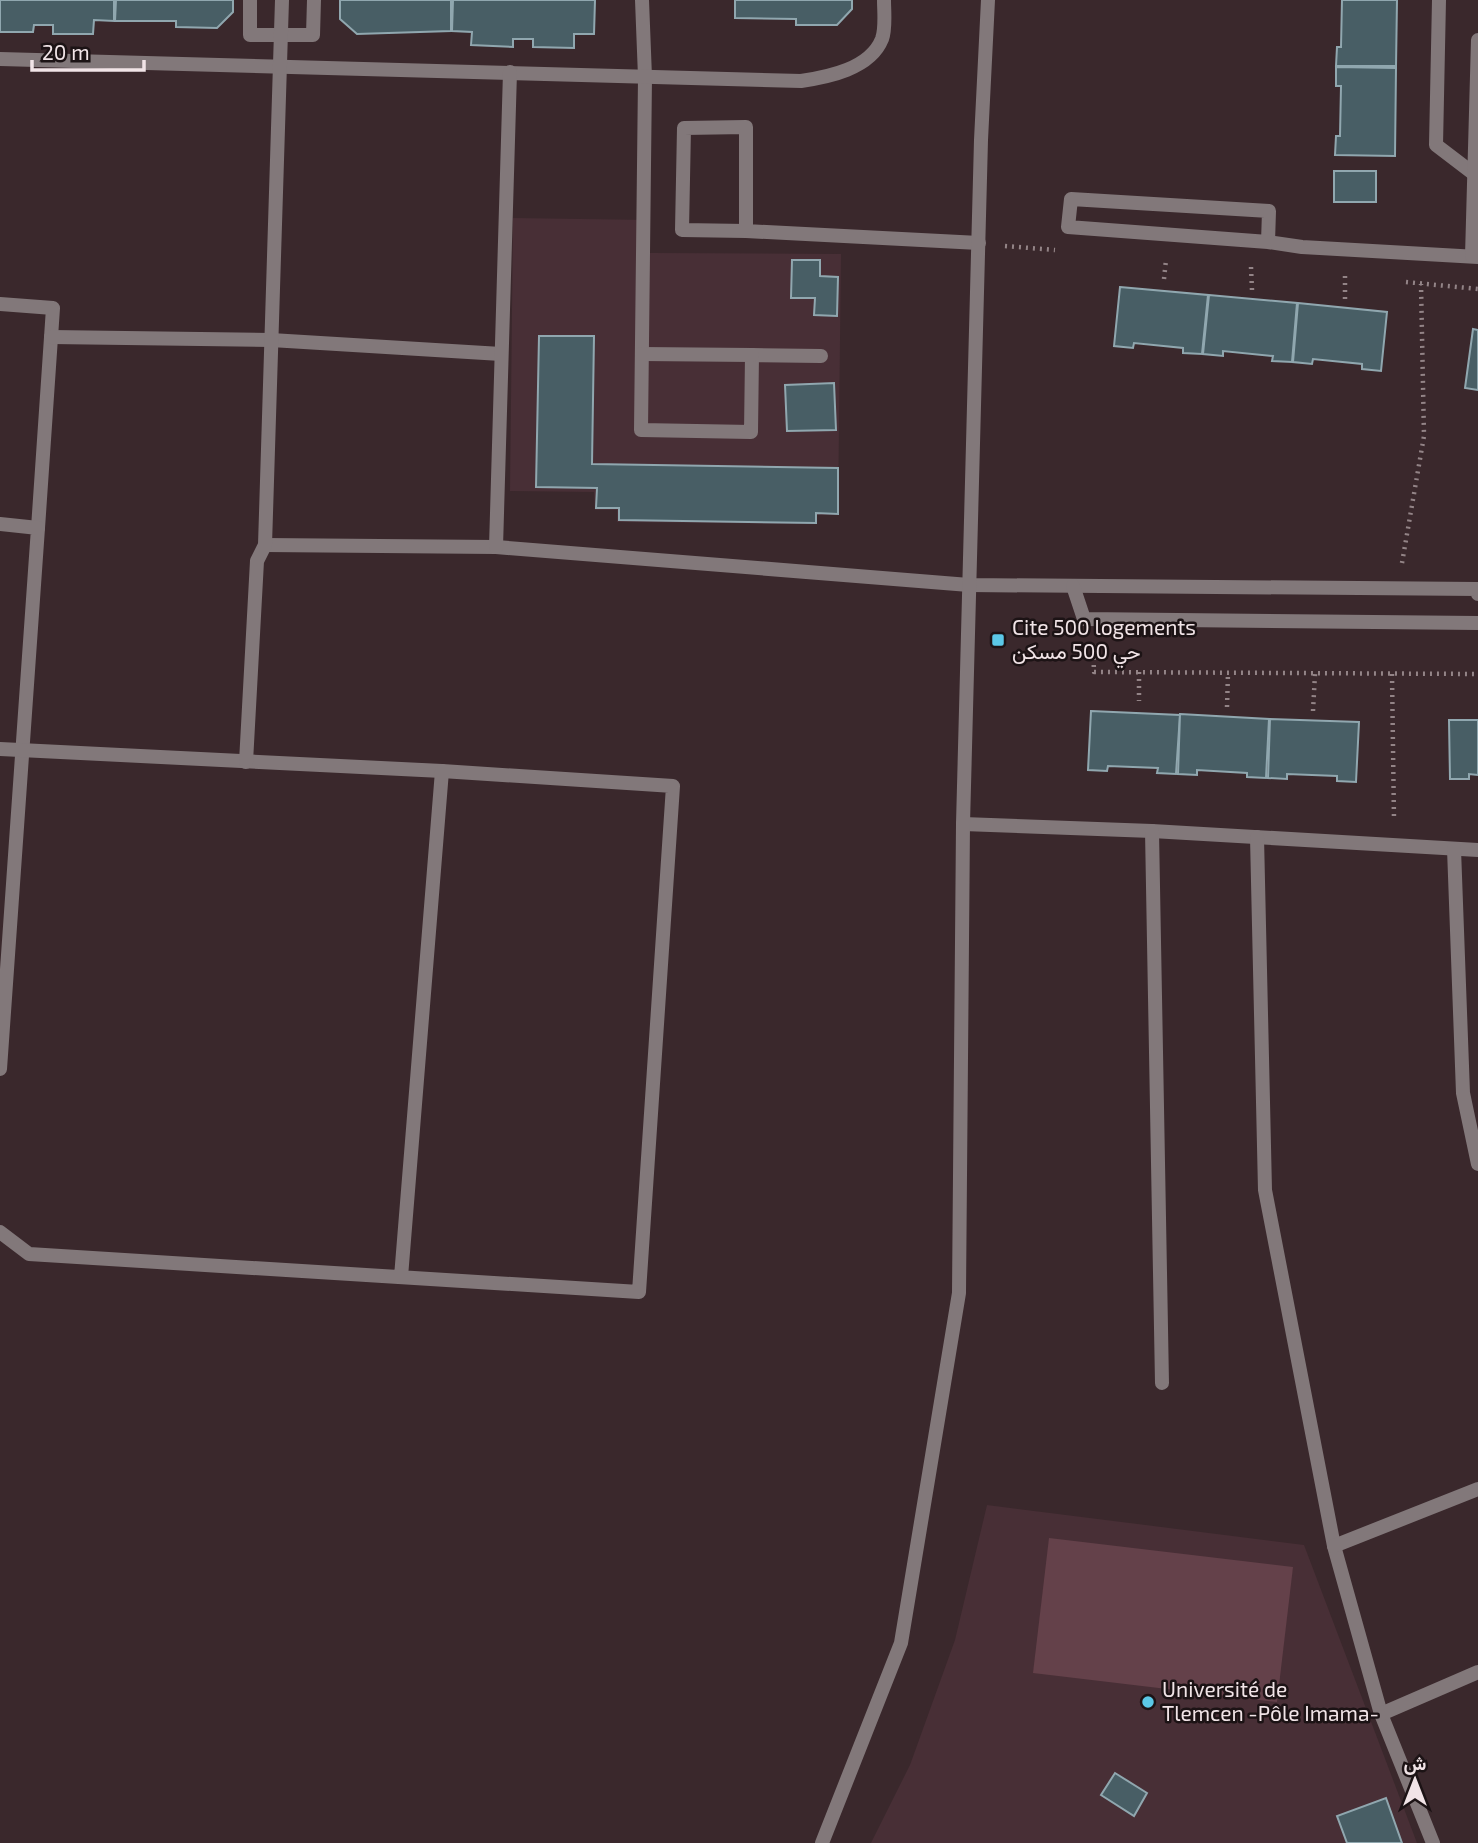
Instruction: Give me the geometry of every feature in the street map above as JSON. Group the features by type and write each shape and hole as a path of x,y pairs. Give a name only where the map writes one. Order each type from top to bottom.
{"street":[{"path":"250,0 250,35 313,35 314,0"},
{"path":"246,762 257,561 265,545 282,0"},
{"path":"642,0 645,77 641,430 751,432 752,355"},
{"path":"0,59 801,81 839,73 873,53 883,38 884,0"},
{"path":"822,1843 901,1643 959,1293 963,824 988,0"},
{"path":"1439,0 1436,145 1474,174"},
{"path":"1268,242 1269,211 1071,199 1068,227 1302,247 1475,257 1474,174 1478,40"},
{"path":"496,547 510,72"},
{"path":"746,231 746,127 684,128 682,230 979,243"},
{"path":"0,304 52,308 0,1069"},
{"path":"51,337 271,340 501,354"},
{"path":"642,354 821,356"},
{"path":"0,524 38,528"},
{"path":"265,545 496,547 969,585 1478,589 1478,594"},
{"path":"1073,586 1084,619 1478,623"},
{"path":"0,749 442,771 673,786 639,1292 29,1254 0,1232"},
{"path":"401,1277 442,771"},
{"path":"963,824 1152,831 1478,850"},
{"path":"1152,831 1162,1383"},
{"path":"1257,837 1265,1190 1335,1546 1381,1714 1433,1843"},
{"path":"1454,849 1463,1093 1478,1164"},
{"path":"1335,1546 1478,1489"},
{"path":"1381,1714 1478,1672"}],"path":[{"path":"1164,279 1166,259"},
{"path":"1251,267 1252,290"},
{"path":"1345,276 1345,299"},
{"path":"1398,588 1424,436 1421,284"},
{"path":"1084,640 1093,640 1094,672 1478,674"},
{"path":"1139,672 1139,701"},
{"path":"1227,707 1228,673"},
{"path":"1313,711 1315,673"},
{"path":"1392,674 1395,845"}],"shaded area":[{"path":"513,218 650,220 650,253 841,254 838,515 817,515 817,524 617,522 617,510 595,510 594,492 510,491"},
{"name":"Université de Tlemcen -Pôle Imama-","path":"987,1505 1304,1545 1417,1843 871,1843 910,1765 955,1640"},
{"path":"1049,1538 1293,1567 1277,1702 1033,1673"}],"building":[{"path":"0,0 114,0 114,21 94,20 93,34 53,34 53,25 34,25 33,32 0,32"},
{"path":"116,0 233,0 233,12 217,28 176,27 176,21 115,21"},
{"path":"340,0 451,0 451,31 357,34 340,19"},
{"path":"453,0 595,0 594,34 574,34 574,48 533,47 533,39 513,39 513,47 471,45 472,32 452,31"},
{"path":"735,0 852,0 852,9 837,25 796,25 796,19 735,18"},
{"path":"1342,0 1397,0 1396,66 1336,66 1337,47 1341,47"},
{"path":"1336,67 1396,68 1395,156 1335,155 1336,136 1340,136 1341,86 1336,86"},
{"path":"1334,171 1376,171 1376,202 1334,202"},
{"path":"792,260 820,260 820,276 838,277 837,316 814,315 815,298 791,298"},
{"path":"1120,287 1208,295 1202,354 1183,353 1183,348 1134,343 1133,348 1114,346"},
{"path":"1209,295 1297,303 1292,362 1272,361 1273,356 1223,351 1223,356 1203,354"},
{"path":"1298,303 1387,312 1381,371 1362,369 1362,364 1313,359 1312,364 1293,362"},
{"path":"1473,329 1478,330 1478,390 1465,388"},
{"path":"539,336 594,336 592,464 838,468 838,514 816,513 816,523 619,520 619,508 596,508 597,488 536,487"},
{"path":"834,383 836,430 787,431 785,385"},
{"path":"1091,711 1180,715 1176,774 1157,773 1158,768 1108,766 1107,771 1088,770"},
{"path":"1180,714 1269,719 1266,778 1247,777 1247,773 1197,770 1197,775 1178,774"},
{"path":"1270,719 1359,722 1356,782 1337,781 1337,776 1287,774 1287,779 1268,778"},
{"path":"1449,720 1478,720 1478,775 1469,774 1469,779 1450,779"},
{"path":"1115,1773 1147,1793 1134,1816 1101,1795"},
{"path":"1386,1798 1402,1843 1347,1843 1337,1816"}],"place":[{"name":"Cite 500 logements حي 500 مسكن","path":"998,640"},
{"name":"Université de Tlemcen -Pôle Imama-","path":"1148,1702"}]}
